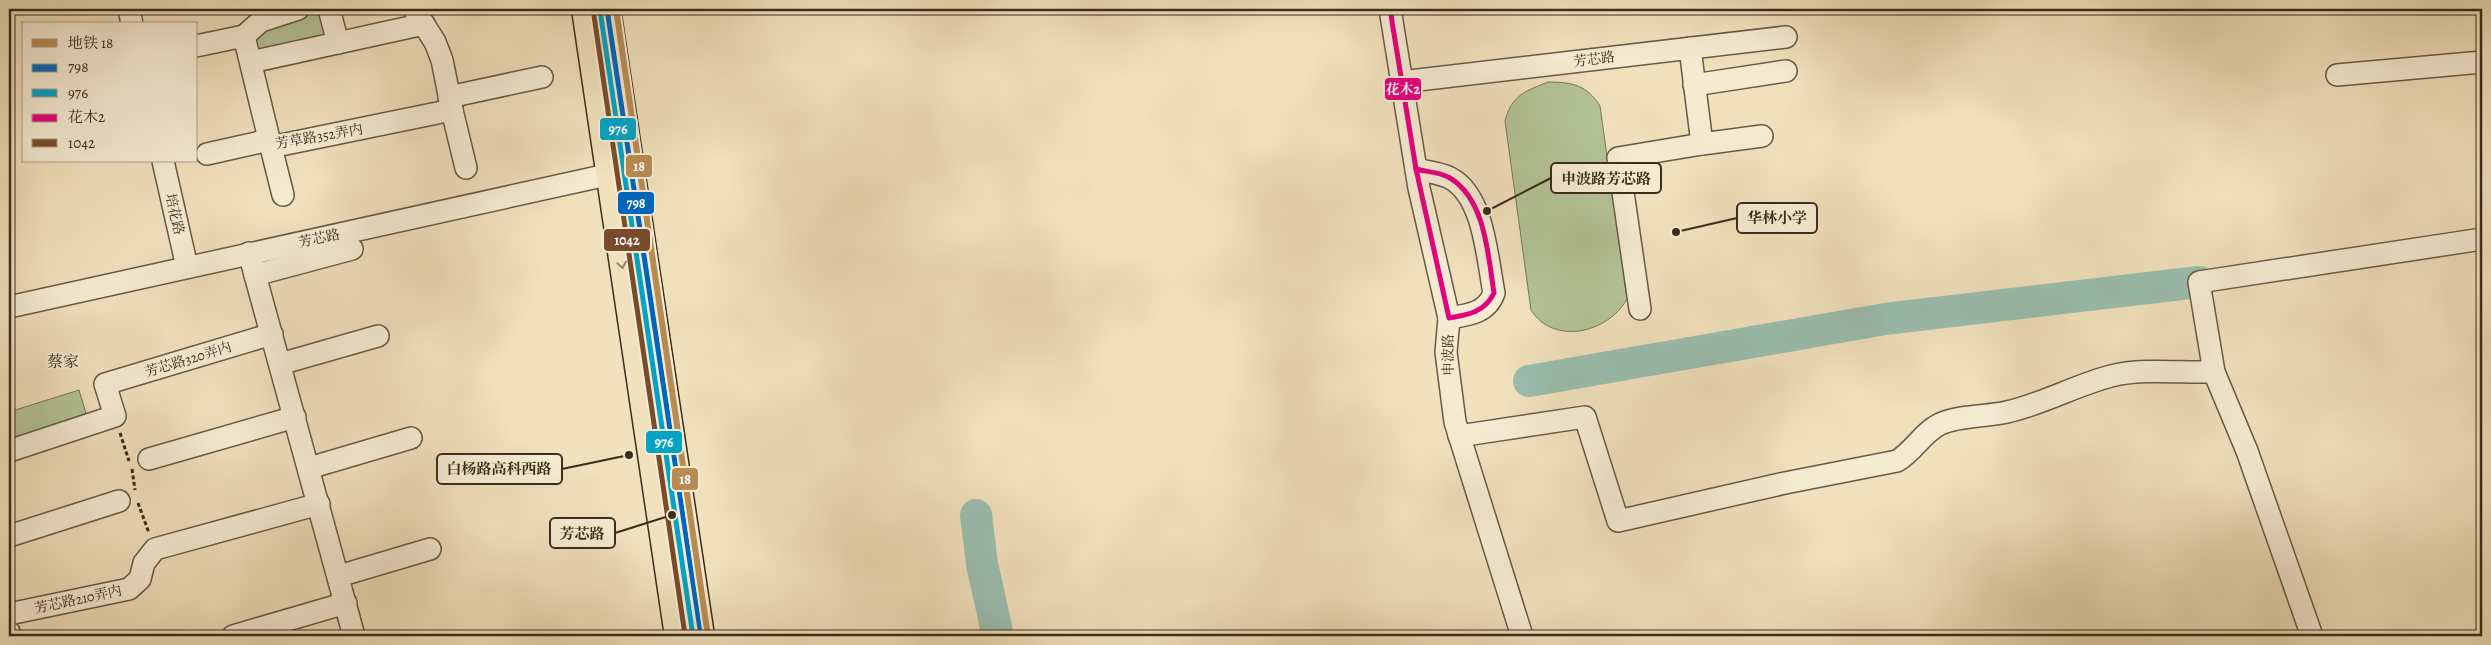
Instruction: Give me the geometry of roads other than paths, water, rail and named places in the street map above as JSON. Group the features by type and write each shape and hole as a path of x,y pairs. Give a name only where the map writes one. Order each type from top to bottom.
{"main road":[{"path":"585,9 620,172 700,636"},
{"path":"607,9 620,172 678,636"}],"street":[{"path":"129,9 132,22"},
{"path":"198,46 244,36 262,21 298,9"},
{"path":"329,9 338,43"},
{"name":"申波路","path":"1390,9 1416,169 1449,318 1447,366 1452,405 1459,436 1522,636"},
{"path":"250,62 338,43 418,13 435,42 442,60 450,103 466,168"},
{"name":"芳草路352弄内","path":"244,36 270,144 450,103 542,77"},
{"name":"芳芯路","path":"1402,82 1786,37"},
{"path":"1690,48 1702,144"},
{"path":"2337,76 2482,62"},
{"path":"1694,85 1786,71"},
{"path":"1640,309 1618,158 1762,136"},
{"path":"207,154 270,144 283,196"},
{"name":"培花路","path":"163,162 187,267"},
{"path":"1416,169 1448,176 1459,183 1468,192 1478,212 1494,293 1491,302 1483,310 1449,318"},
{"name":"芳芯路","path":"9,308 249,253 620,172"},
{"path":"2312,636 2247,451 2214,372 2199,282 2482,238"},
{"path":"255,275 352,249"},
{"path":"249,253 354,636"},
{"name":"芳芯路320弄内","path":"9,451 115,416 105,384 272,334"},
{"path":"280,364 378,336"},
{"path":"1459,436 1585,417 1618,521 1748,491 1897,461 1906,455 1926,432 1941,424 2007,412 2114,375 2214,372"},
{"path":"149,459 295,417"},
{"path":"309,468 411,438"},
{"path":"9,536 119,500"},
{"name":"芳芯路210弄内","path":"9,614 129,589 140,579 144,563 155,549 319,504"},
{"path":"338,576 430,549"},
{"path":"232,636 346,603"},
{"path":"9,632 10,636"}],"waterway":[{"path":"1529,381 1885,319 2199,282"},
{"path":"976,515 982,564 998,636"}],"metro line":[{"name":"18","path":"616,9 708,636"}],"place":[{"name":"申波路芳芯路","path":"1487,211"},
{"name":"华林小学","path":"1676,232"},
{"name":"白杨路高科西路","path":"629,455"},
{"name":"芳芯路","path":"672,515"}],"district":[{"name":"蔡家","path":"63,361"}]}
